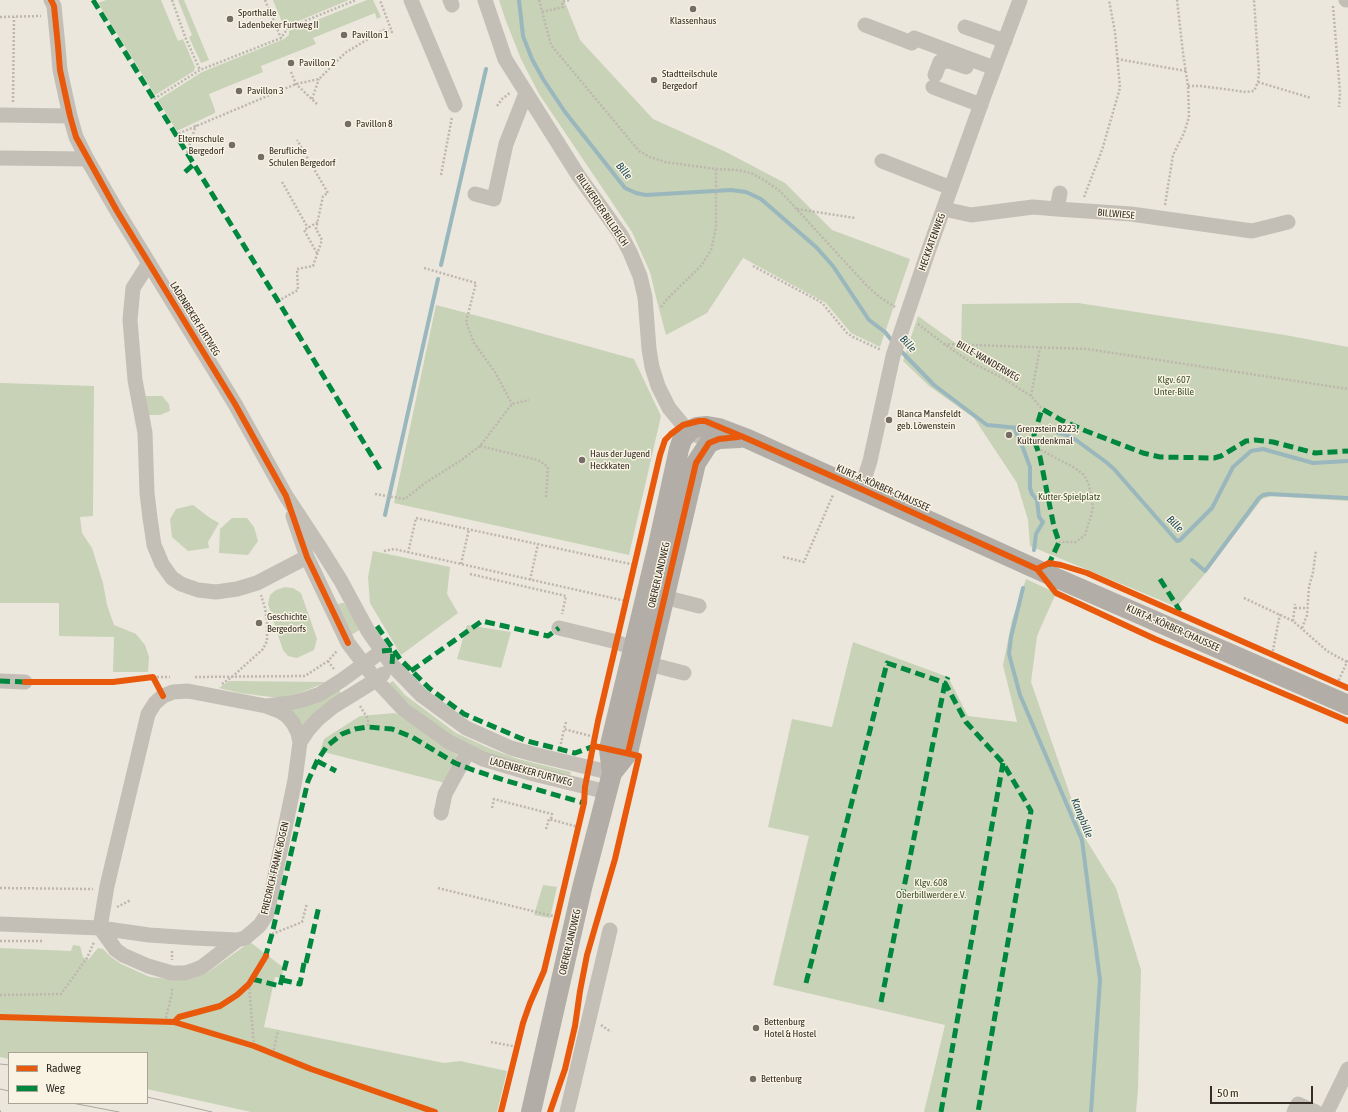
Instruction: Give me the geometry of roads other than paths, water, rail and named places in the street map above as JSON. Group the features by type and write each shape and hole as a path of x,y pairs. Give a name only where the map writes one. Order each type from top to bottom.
{"main road":[{"name":"KURT-A.-KÖRBER-CHAUSSEE","path":"690,430 697,427 707,426 719,428 748,439 861,488 1041,571 1340,701"},
{"name":"OBERER LANDWEG","path":"531,1112 582,888 612,773 609,749 658,545 679,449 682,440 690,430"},
{"path":"709,443 727,438 737,437 748,439"},
{"name":"OBERER LANDWEG","path":"612,773 628,753 696,463 709,443"},
{"path":"658,545 668,549 673,561"},
{"path":"633,649 649,664"}],"street":[{"name":"LADENBEKER FURTWEG","path":"50,0 54,6 60,70 70,116 76,137 87,159 117,211 235,404 286,496 329,562 368,631 392,665 421,695 466,728 510,748 612,773"},
{"path":"411,0 455,105"},
{"name":"BILLWERDER BILLDEICH","path":"485,0 505,59 578,175 621,235 630,252 640,276 645,297 652,367 658,386 669,408 690,430 709,443"},
{"name":"HECKKATENWEG","path":"861,488 870,461 892,356 951,188 1020,0"},
{"path":"866,25 912,43 914,38 993,72"},
{"path":"965,27 1005,41"},
{"path":"981,106 934,81 940,62 949,61 993,72"},
{"path":"475,194 494,199 506,144 524,89"},
{"path":"7,115 70,116"},
{"path":"0,158 87,159"},
{"path":"882,161 951,188"},
{"path":"1057,209 1060,193"},
{"name":"BILLWIESE","path":"944,209 971,215 1033,207 1131,214 1252,231 1288,222"},
{"path":"149,263 133,288 130,320 134,380 145,433 147,493 154,545 162,564 172,578 181,584 198,590 216,592 237,589 257,583 307,557"},
{"name":"LADENBEKER FURTWEG","path":"286,496 307,557 348,643 376,680 404,710 449,742 483,759 503,766 607,792"},
{"path":"664,597 699,606"},
{"path":"558,628 617,642 633,649"},
{"path":"266,706 296,702 320,694 382,651"},
{"path":"649,664 684,673"},
{"name":"FRIEDRICH-FRANK-BOGEN","path":"100,928 116,950 123,955 148,966 172,973 185,973 197,969 237,940 245,938 253,931 266,914 295,780 300,742 318,719 334,706 376,680 392,665"},
{"path":"0,682 25,682"},
{"path":"100,928 106,889 148,714 155,703 163,696 173,692 188,691 266,706 279,712 290,720 298,733 300,742"},
{"path":"441,813 445,794 468,752"},
{"path":"0,924 100,928 149,935 237,940"},
{"path":"567,1112 610,930"},
{"path":"1327,1112 1348,1069"},
{"path":"1294,1112 1298,1104 1316,1112"}],"waterway":[{"name":"Bille","path":"519,0 523,36 532,59 543,79 565,112 625,188 636,193 646,195 731,190 746,192 761,199 816,247 833,266 869,320 885,332 893,342"},
{"path":"441,265 486,69"},
{"path":"385,515 438,279"},
{"name":"Bille","path":"899,349 934,385 987,425 1052,431 1067,435 1076,440 1114,469 1177,541 1180,540 1212,508 1233,467 1251,451 1263,449 1313,463 1348,461"},
{"name":"Kampbille","path":"1015,428 1030,467 1030,488 1032,494 1037,500 1039,517 1043,522 1036,534 1034,550"},
{"path":"1192,560 1205,571 1259,498 1263,495 1269,494 1348,498"},
{"name":"Kampbille","path":"1023,588 1011,637 1009,654 1020,695 1082,840 1100,980 1091,1112"}],"tram line":[{"path":"0,1064 8,1065"},
{"path":"0,1089 8,1091"},
{"path":"148,1097 212,1112"},
{"path":"77,1104 119,1112"}],"place":[{"name":"Klassenhaus","path":"693,9"},
{"name":"Sporthalle Ladenbeker Furtweg II","path":"230,19"},
{"name":"Pavillon 1","path":"344,35"},
{"name":"Pavillon 2","path":"291,63"},
{"name":"Stadtteilschule Bergedorf","path":"654,80"},
{"name":"Pavillon 3","path":"239,91"},
{"name":"Pavillon 8","path":"348,124"},
{"name":"Elternschule Bergedorf","path":"232,145"},
{"name":"Berufliche Schulen Bergedorf","path":"261,157"},
{"name":"Blanca Mansfeldt geb. Löwenstein","path":"889,420"},
{"name":"Grenzstein B223, Kulturdenkmal","path":"1009,435"},
{"name":"Haus der Jugend Heckkaten","path":"582,460"},
{"name":"Geschichte Bergedorfs","path":"259,623"},
{"name":"Bettenburg Hotel & Hostel","path":"756,1028"},
{"name":"Bettenburg","path":"753,1079"}],"park label":[{"name":"Klgv. 607 Unter-Bille","path":"1174,386"},
{"name":"Kutter-Spielplatz","path":"1069,497"},
{"name":"Klgv. 608 Oberbillwerder e.V.","path":"931,888"}]}
